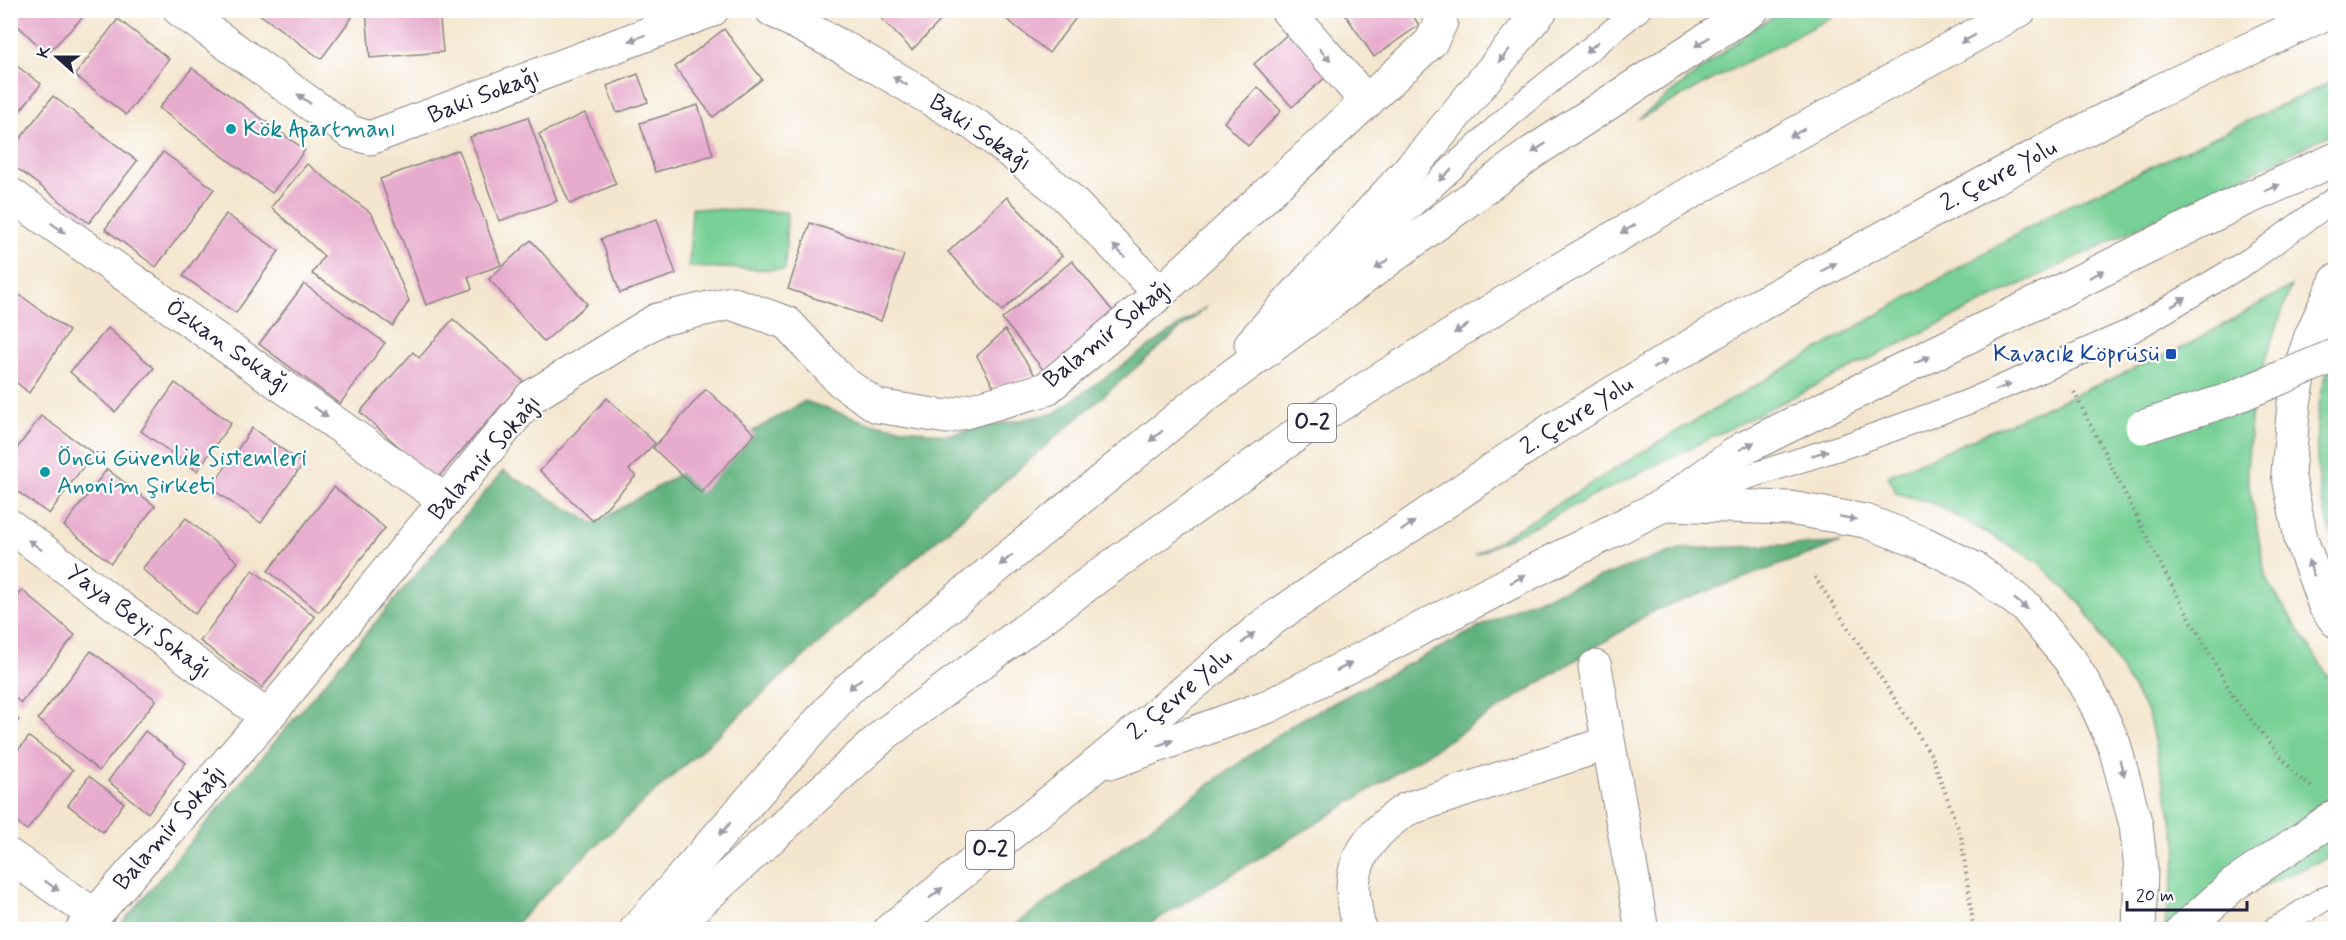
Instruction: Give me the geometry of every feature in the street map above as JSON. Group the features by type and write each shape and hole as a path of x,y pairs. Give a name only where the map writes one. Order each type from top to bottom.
{"main road":[{"name":"Baki Sokağı","path":"180,10 350,132 370,138 712,10"},
{"name":"Baki Sokağı","path":"772,10 846,49 980,128 1064,194 1160,293"},
{"path":"1287,10 1367,102"},
{"path":"1202,399 1426,150 1541,10"},
{"path":"636,930 847,690 1202,399 1533,152 1752,10"},
{"name":"O-2","path":"669,930 886,733 1099,575 1328,412 1510,299 1724,173 2020,10"},
{"name":"2. Çevre Yolu","path":"890,930 1090,770 1268,622 1553,429 1759,305 1956,198 2155,93 2333,10"},
{"name":"Balamir Sokağı","path":"88,922 267,717 531,397 657,320 731,303 787,323 841,381 878,406 947,417 1046,389 1160,293 1431,42 1439,16"},
{"path":"1090,770 1269,706 1665,504 1742,449 2237,203 2336,159"},
{"name":"Özkan Sokağı","path":"10,194 447,501"},
{"path":"2336,281 2311,336 2302,363 2294,403 2288,473 2301,539 2325,606 2336,621"},
{"path":"2142,427 2225,401 2336,355"},
{"path":"1665,504 1790,508 1865,521 1923,543 1974,569 2026,607 2070,660 2096,702 2114,744 2136,825 2141,868 2139,930"},
{"name":"Yaya Beyi Sokağı","path":"10,526 267,717"},
{"path":"1595,667 1642,930"},
{"path":"1359,930 1353,887 1357,869 1363,852 1388,821 1407,809 1608,743"},
{"path":"2183,930 2328,804"},
{"path":"10,856 88,922"}],"lane":[{"path":"1202,399 1521,105 1638,10"},
{"path":"1665,504 1968,402 2129,332 2250,260 2336,198"},
{"path":"2274,930 2322,900 2336,895"}],"path":[{"path":"2059,363 2164,571 2234,698 2296,775 2328,804"},
{"path":"1815,577 1932,756 1961,836 1974,930"}],"green space":[{"path":"1785,11 1843,11 1638,119 1755,27"},
{"path":"2335,80 2335,132 1974,307 1475,555 1667,437 2055,212"},
{"path":"692,208 787,212 785,270 689,267"},
{"path":"2291,286 2253,395 2247,472 2266,579 2335,687 2335,854 2236,899 2212,929 2164,929 2178,847 2148,714 2084,608 2037,561 1935,504 1896,493 1888,476 2186,346"},
{"path":"1206,307 842,622 567,872 511,929 116,930 503,471 594,524 805,401 866,422 946,435 1054,413"},
{"path":"2335,354 2335,546 2321,497 2317,461 2317,424 2323,387"},
{"path":"1840,543 1653,611 1327,817 1141,929 1009,929 1293,724 1524,604 1679,549"}],"building":[{"path":"17,10 90,10 47,54 10,18"},
{"path":"254,10 354,10 356,12 321,59"},
{"path":"366,10 439,10 443,52 370,58"},
{"path":"477,10 502,10 502,12 478,15"},
{"path":"873,10 951,10 912,50"},
{"path":"995,10 1082,10 1049,53"},
{"path":"1342,10 1409,10 1419,25 1374,57"},
{"path":"118,19 169,59 126,115 75,75"},
{"path":"724,29 762,79 713,117 675,67"},
{"path":"1290,32 1328,75 1292,107 1254,64"},
{"path":"10,61 41,84 10,124"},
{"name":"Kök Apartmanı","path":"192,68 305,150 272,193 159,108"},
{"path":"638,74 648,102 617,113 607,86"},
{"path":"1258,87 1281,111 1248,146 1224,122"},
{"path":"53,96 137,161 89,223 10,163 10,152"},
{"path":"698,105 713,155 655,172 640,123"},
{"path":"585,113 616,184 570,204 539,134"},
{"path":"528,117 557,201 499,221 470,137"},
{"path":"459,150 501,265 468,277 472,289 426,305 380,179"},
{"path":"163,152 214,189 156,267 105,229"},
{"path":"307,164 372,214 409,301 393,326 312,274 324,256 271,207"},
{"path":"1007,197 1062,256 1002,311 948,252"},
{"path":"226,214 279,251 236,313 183,276"},
{"path":"657,219 676,274 620,293 601,239"},
{"path":"810,223 904,255 881,321 788,289"},
{"path":"531,240 587,304 544,342 489,279"},
{"path":"1072,261 1115,314 1045,372 1002,319"},
{"path":"304,284 385,343 340,404 259,344"},
{"path":"16,292 69,331 29,393 10,377 10,300"},
{"path":"453,319 523,381 436,480 360,412 413,352 419,358"},
{"path":"108,328 154,368 115,412 70,372"},
{"path":"1005,330 1035,375 994,387 977,356"},
{"path":"175,383 231,423 197,471 141,431"},
{"path":"10,389 16,393 10,401"},
{"path":"706,389 755,434 701,493 653,448"},
{"path":"607,398 655,443 629,470 636,476 593,521 540,471"},
{"name":"Öncü Güvenlik Sistemleri Anonim Şirketi","path":"41,416 93,453 49,514 10,486 10,458"},
{"path":"252,428 303,464 261,523 211,488"},
{"path":"107,469 155,506 111,563 64,526"},
{"path":"334,487 385,528 319,612 268,571"},
{"path":"186,518 238,562 195,614 142,569"},
{"path":"253,570 315,617 262,688 200,641"},
{"path":"22,590 75,635 21,703 10,694 10,604"},
{"path":"91,651 156,700 99,771 38,719"},
{"path":"10,713 19,720 10,732"},
{"path":"145,731 186,763 148,813 108,781"},
{"path":"29,737 73,770 27,830 10,818 10,760"},
{"path":"89,776 124,803 103,832 68,805"}],"place":[{"name":"Kök Apartmanı","path":"231,129"},
{"name":"Kavacık Köprüsü","path":"2171,354"},
{"name":"Öncü Güvenlik Sistemleri Anonim Şirketi","path":"45,472"}]}
